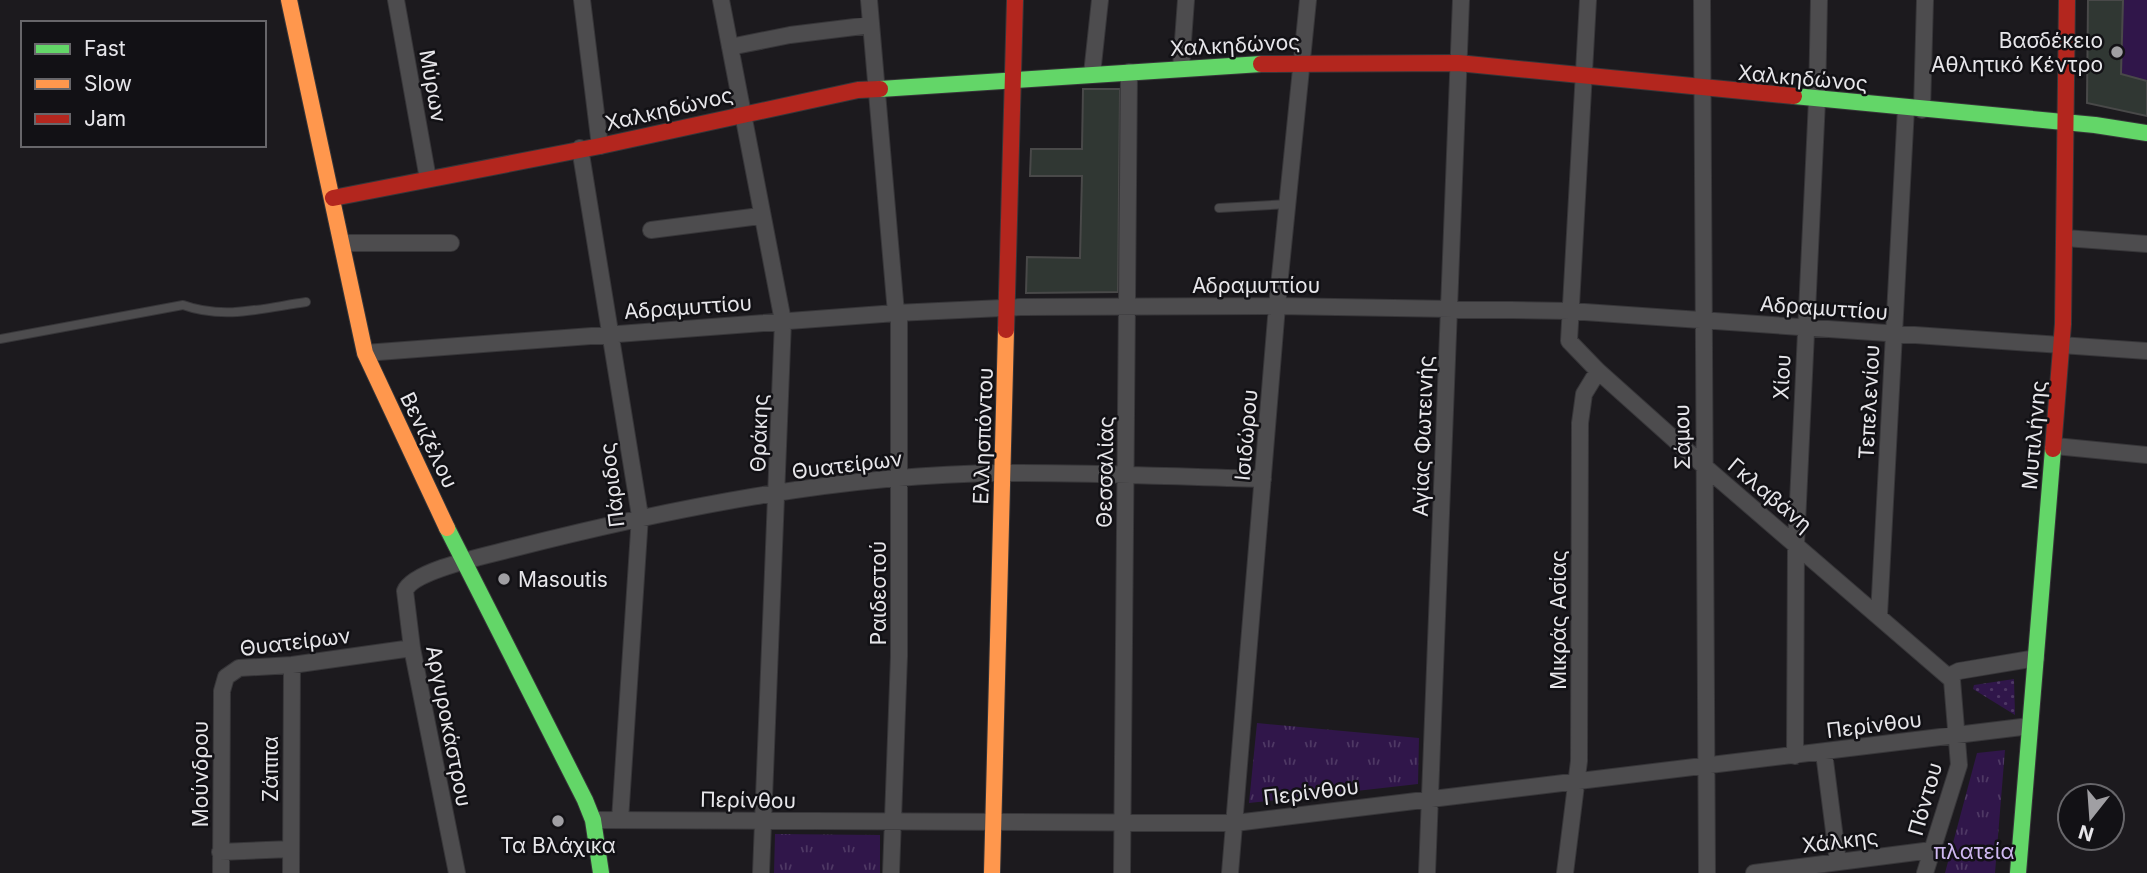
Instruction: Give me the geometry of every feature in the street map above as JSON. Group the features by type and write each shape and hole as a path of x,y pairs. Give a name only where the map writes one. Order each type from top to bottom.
{"street":[{"name":"Βενιζέλου","path":"289,0 365,353 463,561 593,820 601,873"},
{"name":"Μύρων","path":"396,0 428,179"},
{"path":"582,0 600,146"},
{"name":"Θράκης","path":"721,0 760,216 783,321 761,873"},
{"name":"Ραιδεστού","path":"869,0 897,313 899,656 891,873"},
{"name":"Ελλησπόντου","path":"992,873 1015,0"},
{"path":"1092,74 1100,0"},
{"path":"1181,68 1186,0"},
{"name":"Ισιδώρου","path":"1230,873 1277,306 1308,0"},
{"name":"Αγίας Φωτεινής","path":"1427,873 1461,0"},
{"path":"1570,311 1588,0"},
{"name":"Σάμου","path":"1702,0 1707,873"},
{"name":"Χίου","path":"1795,756 1796,544 1817,100 1819,0"},
{"name":"Τεπελενίου","path":"1879,615 1894,333 1925,0"},
{"name":"Μυτιλήνης","path":"2018,873 2062,345 2066,238 2067,0"},
{"path":"730,47 797,33 871,25"},
{"name":"Χαλκηδώνος","path":"333,198 877,88 1301,63 1458,63 1702,89 2066,122 2147,133"},
{"name":"Θεσσαλίας","path":"1122,873 1129,72"},
{"name":"Πάριδος","path":"580,148 640,516 620,820"},
{"path":"651,230 760,216"},
{"path":"2066,238 2147,244"},
{"path":"342,243 451,243"},
{"name":"Αδραμυττίου","path":"365,353 897,313 1128,306 1449,307 1570,311 2147,351"},
{"name":"Γκλαβάνη","path":"1570,311 1569,341 1598,371 1949,677"},
{"name":"Μικράς Ασίας","path":"1565,873 1577,782 1580,423 1584,394 1598,371"},
{"path":"2054,446 2147,455"},
{"name":"Θυατείρων","path":"407,586 414,580 463,561 640,516 898,479 1002,473 1263,479"},
{"name":"Αργυροκάστρου","path":"407,586 405,598 412,648 457,873"},
{"name":"Θυατείρων","path":"226,677 239,668 292,665 412,648"},
{"path":"1958,735 1954,684 1949,677 1959,671 2036,658"},
{"name":"Ζάππα","path":"291,873 292,665"},
{"name":"Μούνδρου","path":"221,873 222,691 226,677"},
{"name":"Περίνθου","path":"593,820 1235,823 2030,726"},
{"name":"Πόντου","path":"1925,873 1958,773 1958,735"},
{"path":"1824,752 1838,862"},
{"path":"220,852 291,849"},
{"name":"Χάλκης","path":"1754,873 1932,850"}],"lane":[{"path":"1219,208 1289,205"},
{"path":"0,339 183,305 225,314 306,302"}],"green space":[{"name":"Βασδέκειο Αθλητικό Κέντρο","path":"2088,0 2147,0 2147,116 2087,103"},
{"path":"2014,679 2015,715 1973,689 1974,685"},
{"path":"1257,723 1419,738 1418,784 1249,803"},
{"name":"πλατεία","path":"2005,750 1995,873 1945,873 1977,753"},
{"path":"775,834 880,835 880,873 774,873"}],"building":[{"name":"Βασδέκειο Αθλητικό Κέντρο","path":"2088,0 2123,0 2121,74 2147,81 2147,116 2087,103"},
{"path":"1083,89 1120,89 1118,292 1026,293 1027,257 1080,258 1082,176 1030,176 1031,149 1082,149"}],"traffic: fast":[{"path":"880,89 1261,64"},
{"path":"1794,96 2095,125 2147,133"},
{"path":"2018,873 2053,449"},
{"path":"447,528 585,800 593,820 601,873"}],"traffic: slow":[{"path":"289,0 365,353 447,528"},
{"path":"992,873 1006,330"}],"traffic: jam":[{"path":"1006,330 1015,0"},
{"path":"2053,449 2063,324 2067,0"},
{"path":"1261,64 1458,63 1794,96"},
{"path":"333,198 600,146 858,90 880,89"}],"place":[{"name":"Βασδέκειο Αθλητικό Κέντρο","path":"2117,52"},
{"name":"Masoutis","path":"504,579"},
{"name":"Τα Βλάχικα","path":"558,821"}]}
